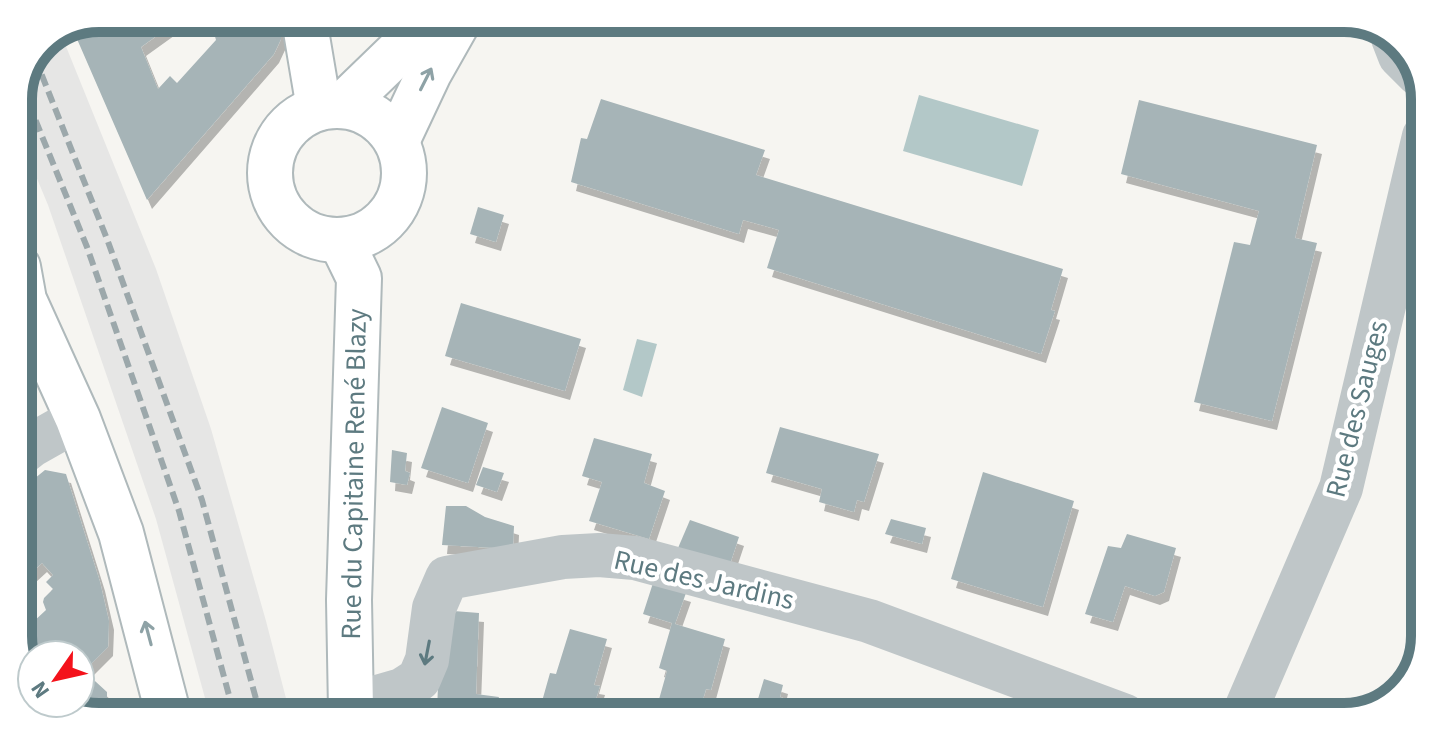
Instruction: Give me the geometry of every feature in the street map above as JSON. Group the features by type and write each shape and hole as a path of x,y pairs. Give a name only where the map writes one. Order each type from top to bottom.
{"street":[{"path":"308,32 331,107"},
{"path":"331,107 363,111 383,123 397,141 404,162 404,185 396,206 383,223 364,235 341,241 320,239 300,229 284,214 273,195 270,173 274,151 284,132 300,117 331,107 402,48 411,32"},
{"path":"397,141 452,32"},
{"name":"Rue des Sauges","path":"1249,703 1341,488 1411,198"},
{"name":"Rue du Capitaine René Blazy","path":"341,241 359,278 349,600 350,703"},
{"path":"32,314 78,419 121,533 165,703"},
{"path":"32,445 78,419"},
{"name":"Rue des Jardins","path":"364,703 402,690 419,679 427,660 434,608 447,578 563,557 599,555 635,558 869,621 1090,703"}],"shaded area":[{"path":"64,42 156,269 211,429 287,703 206,703 156,519 32,167 32,95 43,62"},
{"path":"919,95 1039,130 1022,186 903,151"},
{"path":"637,339 657,344 642,397 623,390"}],"building":[{"path":"162,32 141,47 158,89 170,76 177,83 216,40 214,32 281,32 274,54 147,200 77,39 90,33"},
{"path":"601,99 765,150 756,175 1063,269 1051,310 1055,311 1041,354 767,268 779,230 743,220 739,234 571,182 581,138 587,139"},
{"path":"1139,100 1317,145 1295,238 1317,243 1272,421 1194,402 1234,242 1250,245 1259,211 1121,174"},
{"path":"478,207 504,215 496,242 470,234"},
{"path":"461,303 581,339 565,391 445,356"},
{"path":"442,407 488,423 468,483 421,468"},
{"path":"780,427 879,454 864,502 857,500 854,512 819,502 822,489 766,473"},
{"path":"594,438 652,454 644,483 665,491 649,539 589,521 602,482 582,476"},
{"path":"392,450 407,453 405,471 410,473 407,485 390,482"},
{"path":"483,467 504,473 497,492 476,485"},
{"path":"45,470 66,474 109,621 108,647 96,659 96,639 32,639 32,623 46,610 44,598 53,589 46,582 53,575 42,563 32,572 32,481"},
{"path":"983,472 1074,501 1043,607 951,579"},
{"path":"446,506 466,506 485,517 514,526 513,549 442,545"},
{"path":"891,519 926,528 922,544 885,534"},
{"path":"690,520 739,537 730,564 678,548"},
{"path":"1127,534 1176,548 1164,592 1155,596 1125,586 1113,622 1085,614 1108,546 1121,548"},
{"path":"653,583 686,593 675,624 725,639 711,690 706,689 702,703 658,703 667,671 659,668 672,623 643,614"},
{"path":"441,610 479,613 476,694 499,697 497,703 437,703"},
{"path":"570,629 607,639 594,685 600,686 595,703 542,703 550,673 556,674"},
{"path":"764,679 783,685 780,697 798,703 757,703"},
{"path":"96,682 107,692 107,703 96,703"},
{"path":"1391,683 1374,696 1362,698"}],"railway":[{"path":"39,69 107,239 202,500 257,703"},
{"path":"32,112 87,247 179,511 231,703"}]}
